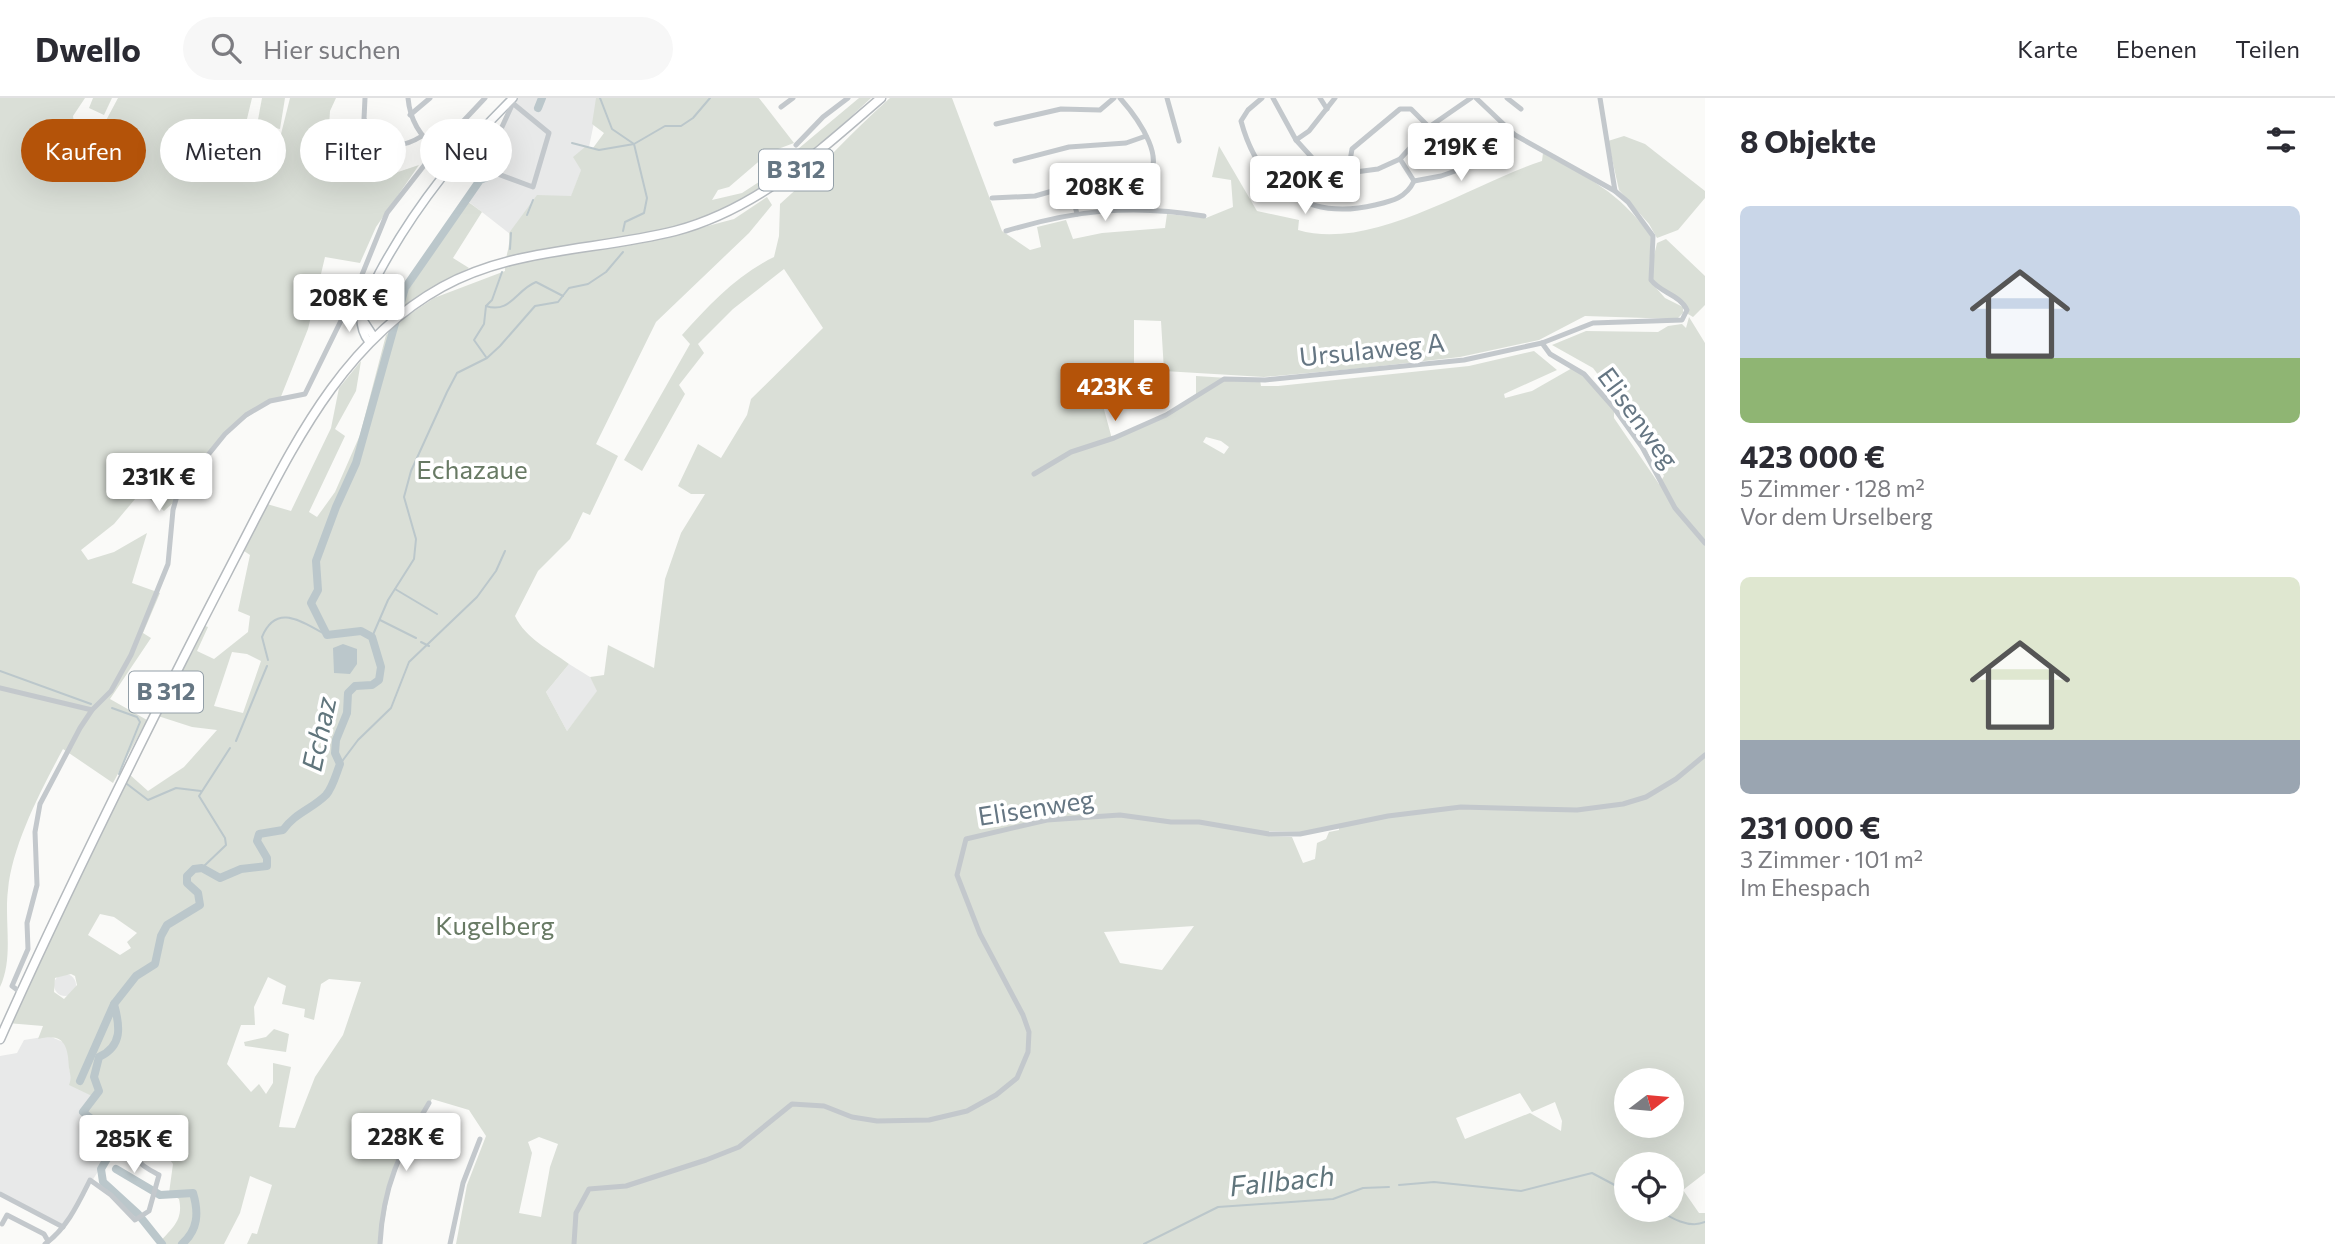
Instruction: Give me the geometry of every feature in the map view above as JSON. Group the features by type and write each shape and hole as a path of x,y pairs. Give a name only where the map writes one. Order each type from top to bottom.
{"main road":[{"name":"B 312","path":"0,1039 98,827 283,465 350,363 391,322 419,301 463,276 499,262 544,251 608,242 698,223 736,208 779,182 881,98"},
{"path":"372,340 361,328 366,298 419,206 465,149 512,101"},
{"path":"361,317 372,340"},
{"path":"367,326 391,322"}],"street":[{"path":"366,98 364,120 393,146 407,145 420,137"},
{"path":"408,98 410,115 420,132"},
{"path":"410,115 430,98"},
{"path":"465,119 485,98"},
{"path":"781,107 793,98"},
{"path":"796,145 823,117 848,98"},
{"path":"996,124 1061,109 1100,110 1114,98"},
{"path":"992,198 1035,196 1070,186 1139,183 1147,179 1153,170 1154,157 1134,114 1120,98"},
{"path":"1167,98 1180,141"},
{"path":"1262,98 1248,110 1241,121 1245,136 1272,182 1292,197 1321,208 1346,212 1393,201 1408,192 1414,181"},
{"path":"1273,98 1296,140 1316,162 1348,173 1378,169 1401,159 1429,127 1473,98"},
{"path":"1320,98 1328,109"},
{"path":"1296,140 1310,131 1335,98"},
{"name":"Elisenweg","path":"1473,98 1516,135 1615,191 1636,211 1653,236 1651,280 1656,287 1682,302 1686,314 1676,322 1593,323 1542,343 1550,354 1584,374 1614,408 1642,447 1675,508 1705,543"},
{"path":"1507,98 1521,109"},
{"path":"1600,98 1615,191"},
{"path":"504,119 512,101 549,133 533,187 512,178"},
{"path":"1348,173 1352,149 1400,109 1411,109 1429,127"},
{"path":"1015,161 1069,147 1126,143 1146,136"},
{"path":"1414,181 1441,176 1501,155"},
{"path":"1401,159 1414,181"},
{"path":"19,994 12,986 28,949 27,923 36,892 36,816 47,788 92,710 117,682 146,618 168,564 174,500 184,483 225,434 246,415 270,401 305,394 355,292 387,213 420,171"},
{"path":"1070,186 1077,214"},
{"path":"1006,232 1077,214 1111,209 1204,216"},
{"path":"355,292 366,298"},
{"name":"Ursulaweg A","path":"1034,474 1071,452 1114,438 1166,415 1224,379 1265,380 1450,362 1542,343"},
{"path":"0,688 92,710"},
{"name":"Elisenweg","path":"574,1244 576,1213 589,1189 626,1186 651,1180 739,1147 792,1104 824,1106 852,1117 877,1121 929,1120 967,1111 996,1095 1017,1078 1028,1052 1029,1032 980,934 957,875 966,839 1047,820 1120,815 1171,822 1199,822 1269,834 1300,834 1388,817 1461,807 1577,810 1623,804 1646,797 1676,779 1705,755"},
{"path":"380,1244 382,1218 396,1163 429,1103"},
{"path":"450,1244 463,1183 480,1139"},
{"path":"2,1224 6,1215 44,1234 47,1243 74,1214 90,1180 111,1195 135,1220 149,1211 159,1175 140,1164 136,1155 138,1150 150,1141"},
{"path":"0,1194 62,1227"}],"shaded area":[{"path":"517,98 596,98 597,108 588,152 567,208 519,241 464,198 474,182 512,182 512,119 507,119"},
{"path":"343,644 357,649 357,664 350,674 334,673 333,648"},
{"path":"569,664 590,677 598,691 567,731 546,692"},
{"path":"65,974 73,977 76,985 73,993 65,996 57,993 54,985 57,977"},
{"path":"49,1036 63,1042 71,1052 69,1069 72,1077 92,1096 83,1112 118,1140 64,1225 0,1193 0,1056 17,1053 24,1040"}],"green space":[{"path":"0,98 85,98 73,119 21,119 21,182 146,182 146,119 107,119 118,98 252,98 247,119 160,119 160,182 286,182 285,119 290,98 336,98 329,119 300,119 300,182 406,182 406,169 419,165 376,227 360,263 325,257 308,329 280,399 251,414 227,434 184,482 185,492 164,511 141,492 114,524 81,550 88,560 114,552 147,533 132,583 160,593 143,633 151,638 110,699 147,720 113,783 63,749 37,799 15,854 7,902 7,964 0,987"},
{"path":"93,98 112,98 104,115 89,108"},
{"path":"262,98 285,98 282,119 258,119"},
{"path":"596,98 759,98 794,143 770,152 729,187 718,190 712,200 742,193 762,180 765,188 735,206 697,220 689,231 734,219 767,197 772,205 749,233 656,322 596,444 618,456 590,515 583,512 570,539 538,571 515,616 525,631 569,664 546,692 567,731 597,691 590,677 604,675 608,645 654,668 665,579 681,533 705,494 691,494 678,486 698,444 721,458 747,415 751,399 823,328 784,269 733,309 698,344 704,353 679,385 685,394 642,471 624,460 690,344 682,335 736,282 774,257 779,236 780,204 890,98 952,98 1002,231 1030,250 1041,247 1037,227 1066,220 1073,239 1102,233 1165,228 1167,214 1206,218 1233,207 1231,180 1212,177 1219,146 1257,211 1299,220 1298,230 1327,234 1357,232 1389,224 1542,161 1543,153 1602,187 1627,207 1651,236 1649,280 1665,298 1683,307 1683,313 1677,319 1585,316 1539,340 1460,357 1264,377 1164,371 1161,321 1134,320 1134,373 1122,375 1098,387 1112,439 1166,415 1196,394 1196,376 1260,380 1261,386 1278,386 1469,366 1534,351 1557,370 1504,394 1505,398 1532,391 1574,367 1614,408 1614,418 1659,484 1664,476 1645,436 1593,368 1552,345 1586,331 1658,332 1668,326 1682,324 1686,328 1689,317 1705,343 1705,1173 1684,1189 1684,1152 1614,1152 1614,1222 1684,1222 1684,1191 1699,1213 1705,1213 1705,1244 456,1244 467,1185 486,1136 469,1110 432,1099 395,1163 380,1244 247,1244 252,1233 257,1234 272,1185 250,1176 240,1213 224,1244 158,1244 175,1224 180,1213 179,1199 169,1193 173,1164 144,1124 131,1128 124,1125 115,1137 83,1112 92,1096 69,1085 71,1076 66,1048 54,1038 38,1039 43,1026 7,1023 129,774 148,791 184,767 217,730 192,727 158,716 205,626 208,627 197,651 214,659 248,632 250,616 238,611 250,555 244,551 267,504 291,511 331,428 339,388 361,361 356,391 335,429 345,436 309,512 317,517 335,492 360,435 386,335 407,316 434,298 505,271 509,233 537,195 571,196 581,170 573,157 585,147 593,148 604,133 592,124","holes":["1206,437 1221,441 1229,447 1224,454 1203,442","232,652 247,654 261,661 243,713 214,706","1339,825 1339,830 1329,832 1326,839 1317,843 1315,859 1303,863 1292,837 1269,836 1269,831 1303,832","100,914 114,917 137,933 127,942 131,948 120,955 88,935","1194,926 1162,970 1120,963 1104,932","71,974 75,976 77,985 64,999 54,992 55,978","268,977 286,986 282,1004 305,1009 304,1017 314,1020 321,984 329,979 361,982 343,1035 315,1077 295,1128 279,1127 291,1067 273,1063 273,1083 266,1094 259,1084 251,1092 227,1064 241,1025 255,1025 254,1007","1520,1093 1532,1112 1555,1102 1562,1121 1561,1131 1530,1113 1465,1139 1456,1118","539,1137 558,1144 550,1167 541,1217 519,1213 532,1153 528,1142"]},
{"path":"859,98 871,98 829,137 770,183 769,171 773,162 798,149"},
{"path":"1624,136 1645,144 1705,191 1705,198 1678,230 1657,238 1649,224 1619,190 1608,141"},
{"path":"467,201 482,212 453,258 469,268 403,307 405,295"},
{"path":"1666,239 1705,276 1705,305 1693,317 1688,314 1683,302 1659,287 1652,276 1657,243"},
{"path":"274,1029 289,1034 286,1052 245,1046 244,1042 266,1037"}],"waterway":[{"name":"Echaz","path":"538,108 542,98"},
{"path":"600,98 612,129 634,144 665,126 681,126 693,118 710,98"},
{"path":"572,143 599,150 634,144 647,198 644,213 625,222 623,231"},
{"name":"Echaz","path":"162,1244 138,1214 103,1182 101,1169 118,1140 83,1112 99,1091 94,1077 99,1057 112,1047 118,1035 114,1004 136,976 155,964 161,936 167,925 200,905 198,893 187,883 187,876 194,869 202,868 220,878 241,869 267,866 267,858 257,841 259,834 283,830 293,819 326,795 340,764 335,753 336,740 347,713 348,693 355,686 372,685 379,680 381,667 372,637 361,631 327,635 311,603 318,590 316,561 356,463 405,288 479,182"},
{"path":"527,215 533,200"},
{"path":"510,249 511,233"},
{"path":"372,637 388,600 414,559 416,539 404,497 411,471 457,373 487,358 535,306 558,302 569,288 588,284 606,272 623,252"},
{"path":"486,357 474,340 484,324 486,306 492,300 502,272"},
{"path":"486,306 501,307 536,282 563,296"},
{"path":"340,764 358,740 391,708 409,662 477,597 496,571 505,551"},
{"path":"395,589 437,614"},
{"path":"268,660 262,637 275,620 292,618 327,635"},
{"path":"380,620 416,638"},
{"path":"421,642 429,646"},
{"path":"236,741 267,666"},
{"path":"0,671 91,704"},
{"path":"112,708 137,717 140,722 119,774"},
{"path":"202,868 226,845 225,838 199,796 230,748"},
{"path":"127,784 148,800 176,788 201,791"},
{"name":"Echaz","path":"80,1081 114,1004"},
{"name":"Echaz","path":"116,1169 160,1195 193,1193 196,1221 182,1244"},
{"name":"Fallbach","path":"1399,1185 1434,1182 1521,1191 1592,1173 1614,1185"},
{"name":"Fallbach","path":"1144,1244 1218,1207 1333,1199 1363,1188 1389,1187"},
{"name":"Fallbach","path":"1683,1222 1705,1222"}],"park label":[{"name":"Echazaue","path":"472,470"},
{"name":"Kugelberg","path":"495,926"}]}
